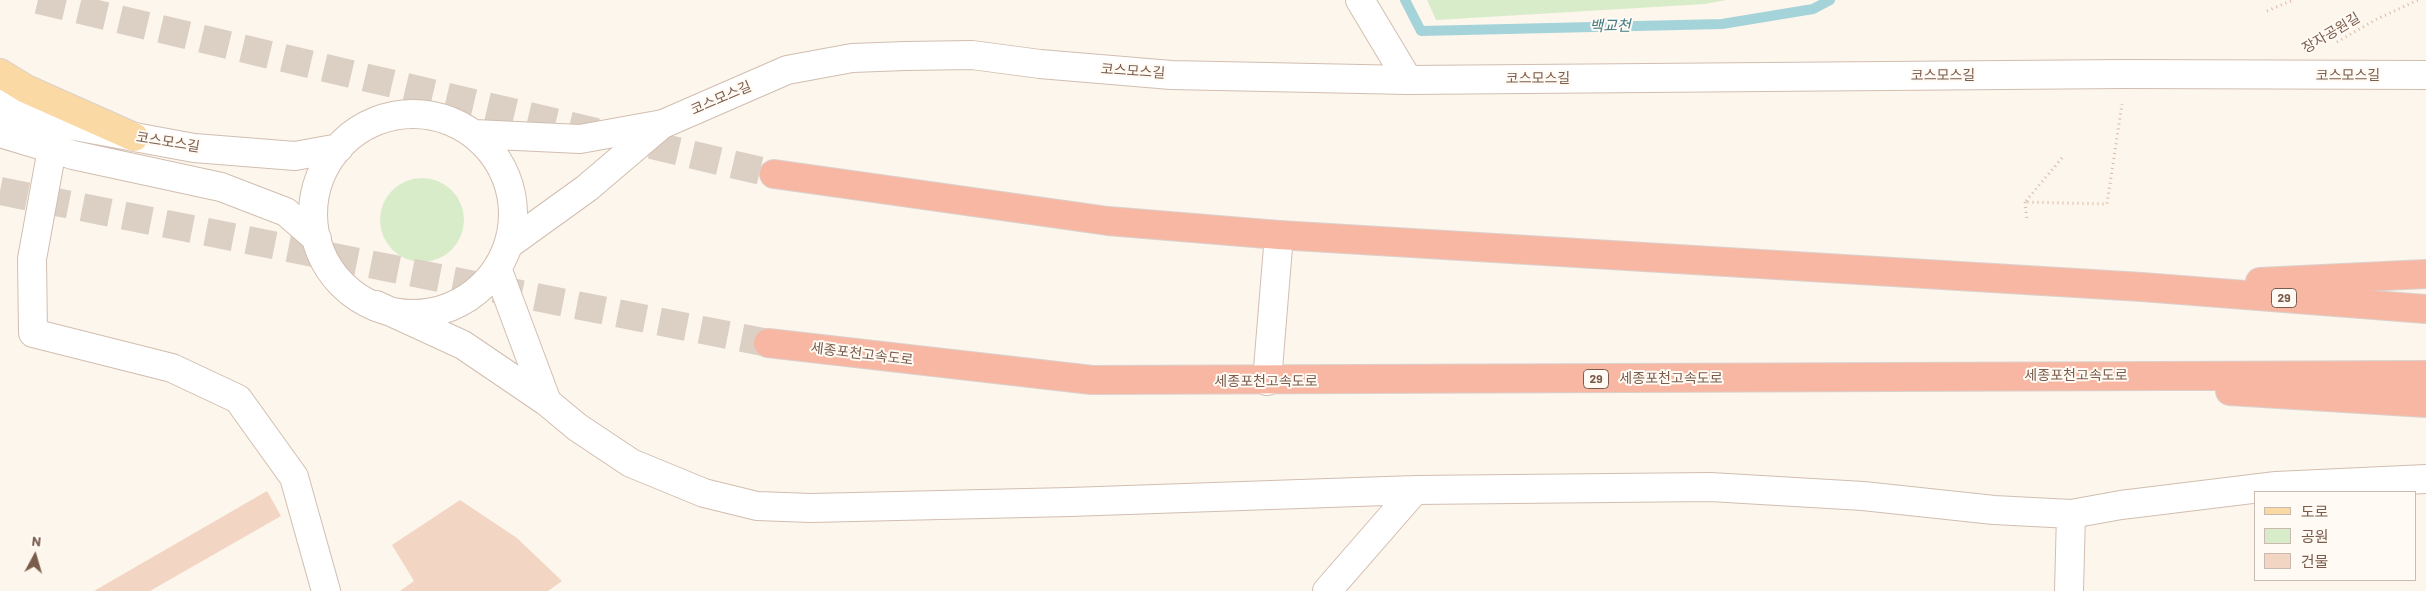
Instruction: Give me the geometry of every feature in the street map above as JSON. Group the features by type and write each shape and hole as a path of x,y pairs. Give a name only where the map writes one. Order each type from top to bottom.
{"highway":[{"name":"29","path":"774,174 1108,221 1279,235 2142,288 2426,309"},
{"path":"2142,288 2426,274"},
{"name":"세종포천고속도로","path":"768,343 1092,380 1267,381 2130,375 2426,375"},
{"path":"2130,375 2238,392 2426,403"}],"main road":[{"path":"0,73 26,89 134,137"}],"street":[{"path":"1360,0 1408,80"},
{"name":"코스모스길","path":"663,124 787,70 852,58 972,55 1040,64 1171,74 1408,80 2125,74 2426,75"},
{"name":"코스모스길","path":"0,104 64,124 194,148 295,156 339,148"},
{"path":"413,114 445,119 474,134 497,158 511,188 514,222 503,256 488,282 461,302 429,313 396,313 364,301 338,280 320,252 313,221 316,188 330,158 352,135 381,119 413,114"},
{"path":"474,134 580,139 663,124"},
{"path":"503,256 663,124"},
{"path":"0,133 73,155 221,187 286,212 317,239"},
{"path":"52,148 32,259 33,332 172,368 238,399 294,477 326,591"},
{"path":"1267,381 1279,235"},
{"path":"503,256 547,402"},
{"path":"376,305 463,345 547,402 577,427 630,463 704,493 757,506 811,508 1050,503 1415,490 1710,487 1863,496 1994,510 2071,514 2121,505 2276,486 2426,479"},
{"path":"1327,591 1415,490"},
{"path":"2069,591 2071,514"}],"path":[{"path":"2267,11 2293,0"},
{"name":"장자공원길","path":"2334,44 2377,19 2418,0"},
{"path":"2025,202 2107,204 2122,103"},
{"path":"2028,220 2025,202 2062,158"}],"green space":[{"path":"1427,0 1726,0 1705,4 1436,20"},
{"path":"414,178 430,178 446,185 457,196 464,212 461,236 452,250 446,255 430,262 414,262 398,255 387,244 380,228 380,212 387,196 398,185"}],"building":[{"path":"267,491 281,516 150,591 94,591"},
{"path":"460,500 517,538 562,581 548,591 400,591 414,581 392,545"}],"waterway":[{"name":"백교천","path":"1405,0 1421,31 1722,24 1813,9 1830,0"}],"tunnel":[{"path":"38,0 774,174"},
{"path":"0,191 768,343"}]}
